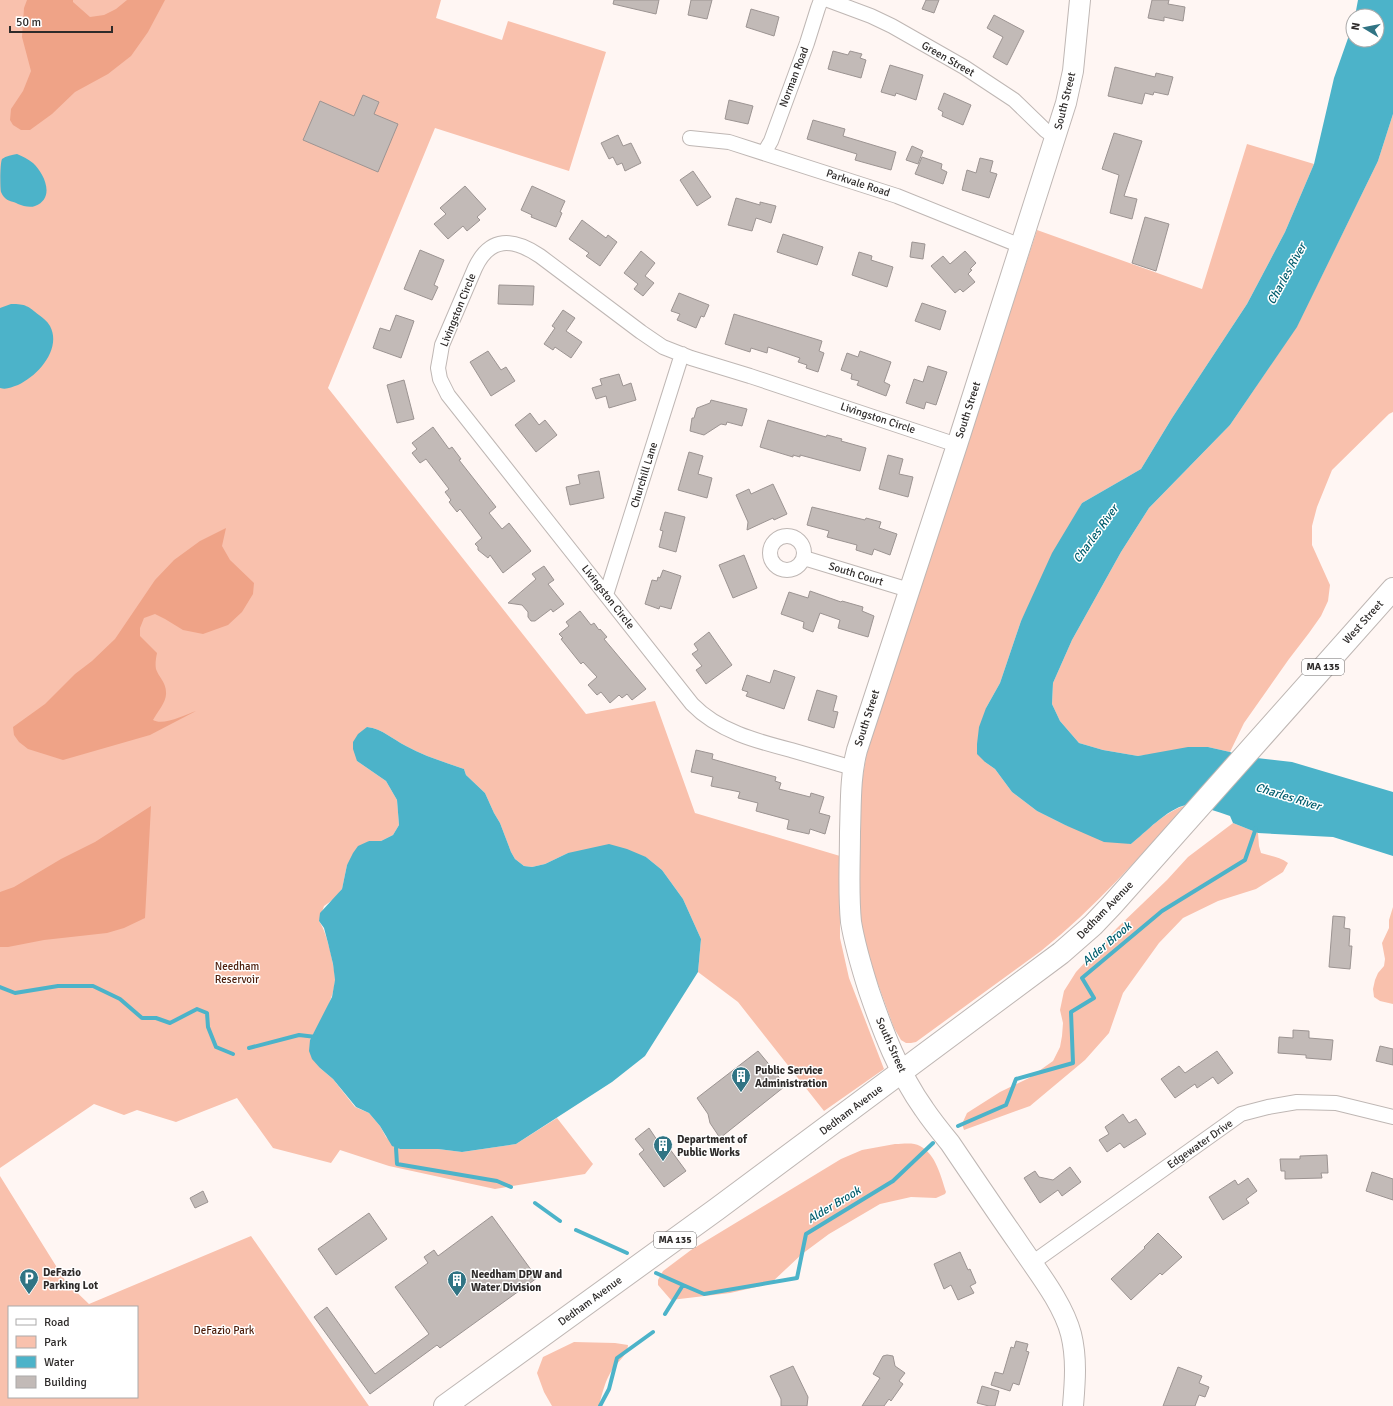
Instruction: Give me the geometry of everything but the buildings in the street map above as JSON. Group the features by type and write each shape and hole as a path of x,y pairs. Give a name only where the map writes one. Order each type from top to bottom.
{"main road":[{"name":"West Street","path":"1225,778 1393,589"},
{"name":"Dedham Avenue","path":"445,1406 711,1214 1066,949 1102,915 1225,778"}],"street":[{"name":"Norman Road","path":"764,153 774,133 821,0"},
{"name":"Green Street","path":"828,0 871,16 892,26 964,67 1014,100 1045,130 1056,138"},
{"name":"South Street","path":"1073,1406 1075,1365 1071,1335 1060,1309 1032,1263 950,1143 923,1108 902,1072 889,1044 859,959 853,932 850,907 850,869 851,796 853,768 859,740 957,445 1056,138 1070,87 1080,0"},
{"name":"Parkvale Road","path":"690,138 729,142 897,196 1021,246"},
{"name":"Livingston Circle","path":"853,768 755,740 721,726 705,716 692,704 448,395 439,374 441,351 478,262 485,252 494,246 505,243 517,244 532,251 663,347 957,445"},
{"name":"Churchill Lane","path":"606,595 682,354"},
{"name":"South Court","path":"804,558 909,590"},
{"name":"Edgewater Drive","path":"1032,1263 1241,1114 1297,1102 1336,1103 1393,1117"}],"green space":[{"name":"Needham Reservoir","path":"0,0 441,0 436,18 502,40 508,21 606,52 569,171 435,128 328,388 586,714 655,701 695,813 840,856 840,938 849,978 884,1069 824,1111 738,1002 698,972 701,939 683,899 662,870 646,857 568,853 545,864 532,867 524,866 515,859 511,852 500,823 485,793 466,775 464,769 420,753 383,732 367,727 357,761 386,781 397,800 399,825 393,835 381,841 369,841 347,865 342,889 334,899 324,906 319,921 330,950 335,981 332,997 310,1040 320,1068 333,1079 355,1107 369,1113 380,1126 386,1137 400,1149 438,1149 462,1152 516,1144 557,1118 593,1164 585,1174 495,1189 389,1166 340,1150 331,1163 273,1148 237,1098 176,1122 137,1110 124,1115 94,1104 0,1168"},
{"path":"1393,114 1393,412 1389,414 1332,470 1317,507 1312,526 1312,545 1330,585 1328,601 1321,616 1244,723 1230,752 1208,747 1138,756 1103,750 1079,743 1060,721 1052,704 1053,683 1072,640 1121,552 1149,508 1230,425 1297,326 1378,161"},
{"path":"1247,144 1314,164 1285,232 1247,304 1172,418 1141,469 1082,503 1021,621 1000,683 986,708 985,762 995,769 1012,792 1037,811 1065,825 1131,844 1164,816 1187,805 1099,899 1041,951 916,1042 906,1043 901,1040 894,1028 867,954 864,940 854,880 862,781 868,746 874,727 1037,230 1202,289"},
{"path":"1233,823 1258,833 1261,853 1278,858 1288,863 1283,872 1256,889 1218,901 1183,918 1159,943 1123,993 1109,1033 1085,1060 1030,1106 964,1130 962,1124 967,1113 1000,1092 1029,1078 1053,1061 1060,1047 1062,1036 1063,1023 1060,1010 1064,991 1076,972 1117,928 1167,880 1188,857"},
{"path":"1393,907 1393,1004 1380,1001 1374,997 1373,989 1378,973 1384,966 1385,959 1382,943 1389,928 1389,920"},
{"path":"895,1144 914,1144 920,1146 930,1154 940,1173 946,1192 945,1194 936,1198 911,1197 880,1204 829,1234 802,1254 770,1284 730,1293 671,1300 658,1285 658,1280 663,1271 691,1250 841,1159 862,1150"},
{"name":"DeFazio Park","path":"0,1176 66,1282 89,1304 251,1236 369,1406 0,1406"},
{"path":"574,1342 615,1343 628,1345 628,1349 607,1379 599,1406 552,1406 544,1392 537,1373 543,1357"}],"shaded area":[{"path":"27,0 73,0 73,2 90,17 104,15 116,9 127,0 165,0 148,32 131,56 108,74 75,92 52,114 30,130 21,130 13,125 10,120 11,109 23,91 31,71 22,37 24,8"},
{"path":"226,528 222,546 230,560 254,583 253,594 242,612 228,625 203,634 183,630 155,614 144,618 140,628 140,636 157,653 156,669 166,688 165,699 153,720 157,722 168,721 196,711 150,735 63,760 28,749 19,742 14,735 13,727 45,704 75,674 92,661 115,639 155,580 174,560 200,541"},
{"path":"151,806 145,918 124,928 107,933 44,940 8,947 0,947 0,892 14,887 61,859 95,842"}],"water":[{"name":"Charles River","path":"1358,0 1393,0 1393,114 1378,161 1297,327 1230,425 1149,508 1121,552 1072,640 1053,683 1052,704 1060,721 1079,743 1103,750 1138,756 1188,747 1208,747 1240,756 1292,762 1393,792 1393,856 1333,837 1258,833 1233,823 1230,816 1191,805 1179,807 1171,811 1131,844 1104,842 1037,811 1012,792 995,769 977,754 979,727 986,708 1000,683 1021,621 1052,553 1082,503 1141,469 1172,418 1247,304 1285,232 1314,164 1334,78 1345,47 1345,48 1385,48 1385,8 1356,8"},
{"path":"17,154 33,163 44,179 46,185 45,197 35,206 24,206 9,201 1,192 0,176 2,159 7,156"},
{"path":"11,304 26,306 45,320 50,326 53,335 53,344 46,361 33,375 18,385 2,389 0,388 0,308"},
{"path":"367,727 383,732 420,753 464,769 466,775 485,793 500,823 511,852 515,859 524,866 532,867 545,864 568,853 609,844 627,849 646,857 662,870 683,899 701,939 698,972 645,1056 612,1082 516,1144 462,1152 438,1149 400,1149 392,1146 380,1126 369,1113 356,1107 333,1079 312,1059 309,1051 310,1040 332,997 335,980 333,964 324,928 319,921 320,913 342,889 347,865 358,846 369,841 381,841 393,835 399,825 397,800 386,781 357,761 353,749 353,742 358,734"}],"waterway":[{"name":"Alder Brook","path":"958,1126 1006,1105 1016,1079 1073,1063 1071,1012 1094,998 1082,978 1162,911 1245,860 1256,828"},
{"path":"0,987 15,993 58,986 93,986 120,999 142,1018 156,1018 170,1023 197,1009 207,1013 208,1027 216,1047 233,1054"},
{"path":"249,1048 299,1035 316,1037"},
{"name":"Alder Brook","path":"665,1314 683,1285 704,1294 797,1278 806,1234 893,1181 933,1143"},
{"path":"398,1144 396,1148 397,1164 497,1181 511,1187"},
{"path":"535,1203 560,1221"},
{"path":"576,1230 627,1253"},
{"path":"656,1273 683,1285"},
{"name":"Alder Brook","path":"600,1406 609,1389 617,1358 653,1332"}],"place":[{"name":"Public Service Administration","path":"741,1093"},
{"name":"Department of Public Works","path":"663,1162"},
{"name":"DeFazio Parking Lot","path":"29,1295"},
{"name":"Needham DPW and Water Division","path":"457,1297"}]}
